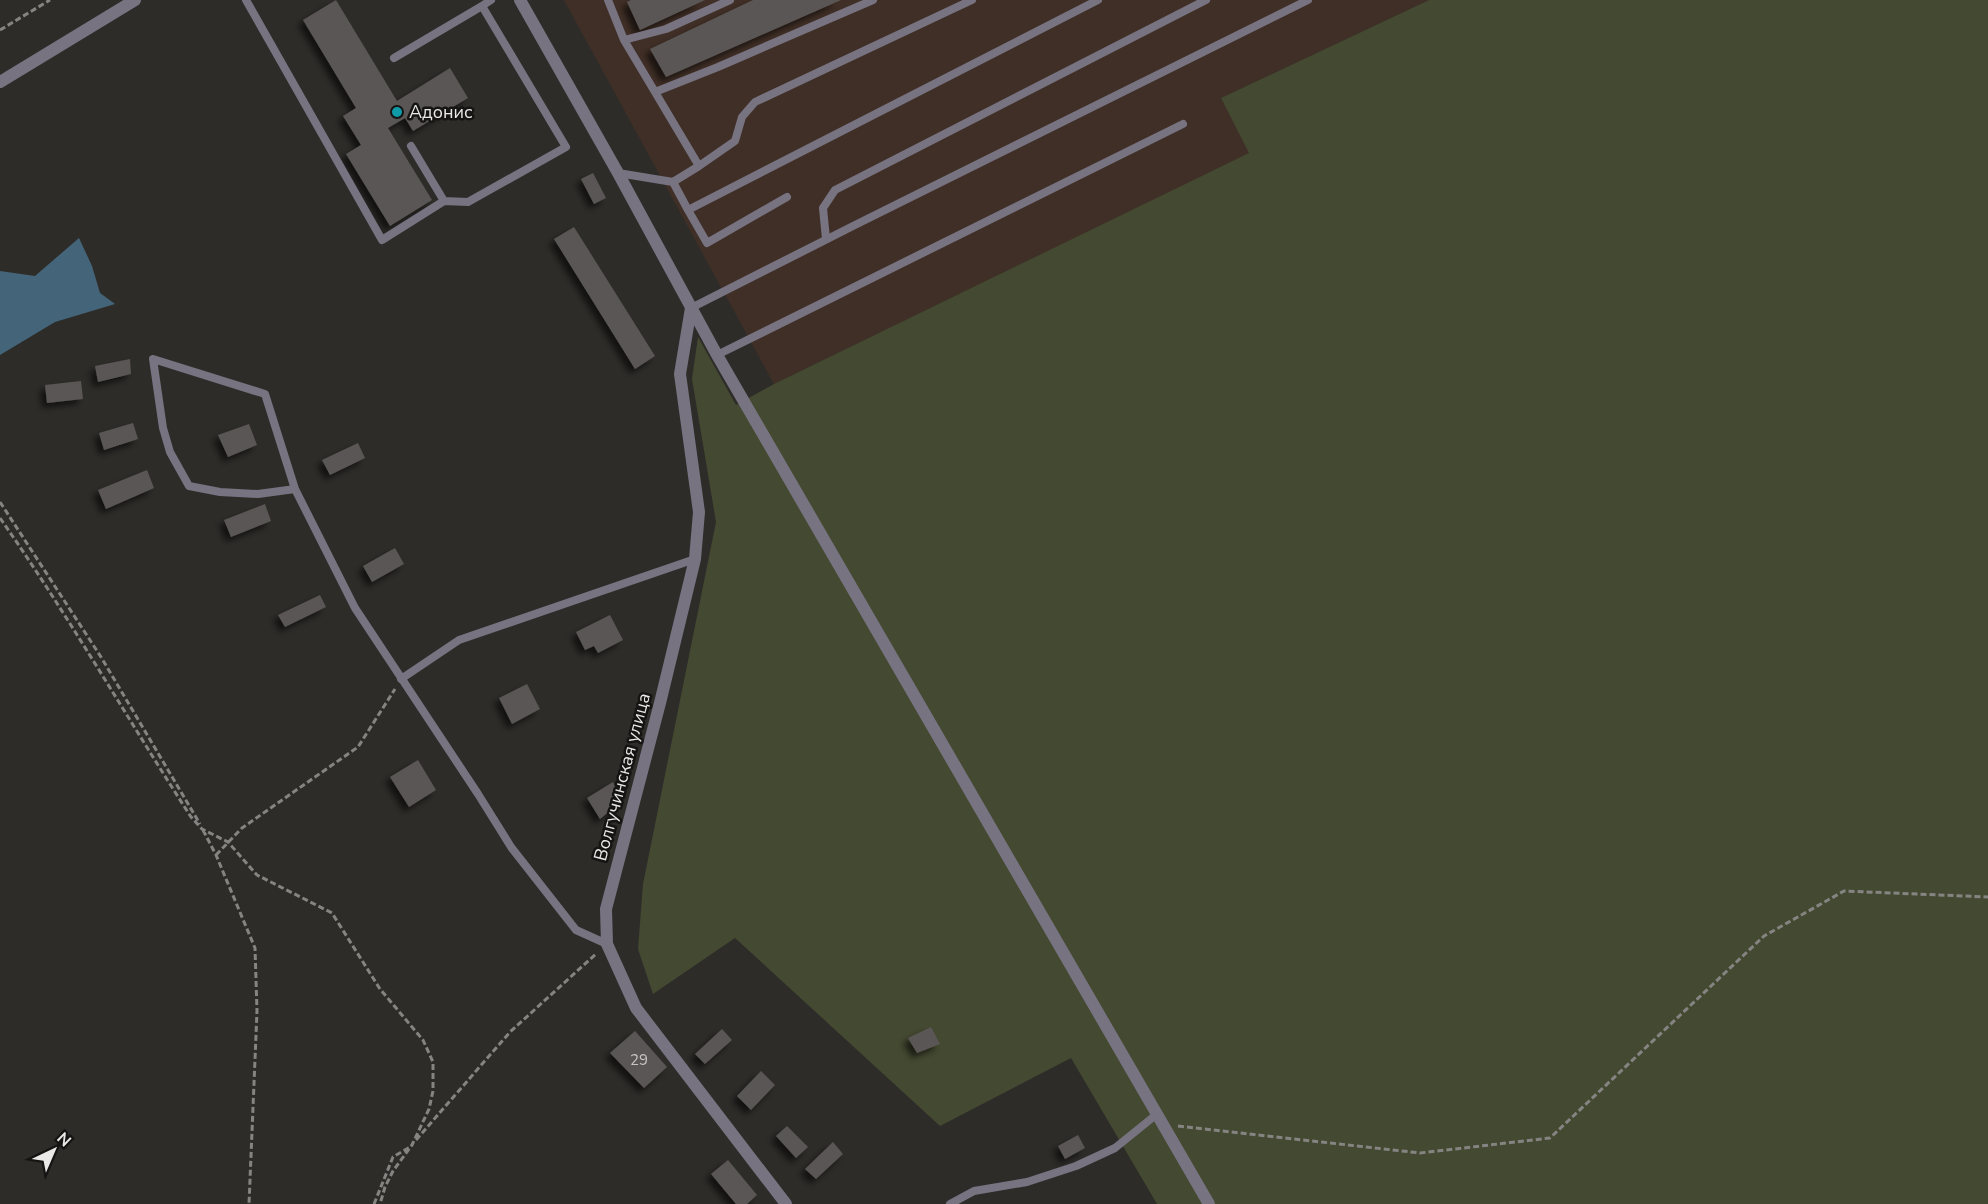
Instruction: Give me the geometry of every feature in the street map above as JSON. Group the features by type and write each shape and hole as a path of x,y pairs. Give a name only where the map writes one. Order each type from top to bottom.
{"street":[{"path":"0,82 135,0"},
{"path":"520,0 717,355 1209,1204"},
{"name":"Волгучинская улица","path":"691,308 680,374 699,512 695,560 606,909 607,944 636,1008 786,1204"}],"lane":[{"path":"246,0 382,240 444,201 468,201 566,147 482,6"},
{"path":"394,58 491,0"},
{"path":"608,0 624,40 699,166"},
{"path":"624,40 666,29 730,0"},
{"path":"655,92 873,0"},
{"path":"618,173 673,182 735,141 742,117 755,102 972,0"},
{"path":"688,210 1098,0"},
{"path":"826,239 824,208 836,190 1206,0"},
{"path":"691,308 1308,0"},
{"path":"717,355 1183,124"},
{"path":"411,146 444,201"},
{"path":"673,182 706,243 786,197"},
{"path":"295,489 258,494 220,492 189,486 170,452 153,359 265,394 295,489 355,608 511,847 576,930 607,944"},
{"path":"401,679 459,640 695,560"},
{"path":"950,1204 974,1191 1027,1182 1076,1166 1115,1148 1160,1119"}],"path":[{"path":"0,30 50,0"},
{"path":"0,502 101,657 202,829 216,855 255,948 257,1011 249,1204"},
{"path":"0,518 37,570 75,635 101,671 191,817 202,829 228,842 257,875 332,913 380,989 423,1040 433,1062 433,1091 429,1108 412,1145 393,1157 374,1204"},
{"path":"216,855 242,828 358,747 401,679"},
{"path":"1160,1119 1420,1153 1550,1138 1764,936 1844,891 1988,897"},
{"path":"380,1204 393,1171 412,1145 510,1032 607,944"}],"shaded area":[{"path":"564,0 1429,0 1221,98 1250,153 774,384"}],"green space":[{"path":"1429,0 1988,0 1988,1204 1157,1204 1071,1058 940,1126 735,938 653,994 638,949 643,884 716,522 692,379 698,337 736,405 774,384 1249,153 1221,98"}],"water":[{"path":"79,238 92,266 100,293 115,304 55,322 0,355 0,271 35,276"}],"building":[{"name":"Адонис","path":"336,0 397,101 450,68 468,98 413,131 405,118 388,128 432,200 390,226 346,154 361,145 343,116 356,108 303,20"},
{"path":"631,0 705,0 640,30 627,2"},
{"path":"753,0 841,0 666,77 650,49"},
{"path":"593,173 606,198 594,204 581,179"},
{"path":"574,227 655,356 635,369 554,239"},
{"path":"130,359 131,374 98,382 95,366"},
{"path":"81,381 83,399 47,403 45,385"},
{"path":"133,423 138,439 104,450 99,433"},
{"path":"249,424 257,445 228,457 218,435"},
{"path":"358,443 365,458 330,475 322,460"},
{"path":"147,470 154,488 106,509 98,490"},
{"path":"265,504 271,521 231,537 224,520"},
{"path":"395,548 404,564 372,582 363,566"},
{"path":"320,595 326,607 285,627 278,615"},
{"path":"610,615 623,640 598,653 594,646 585,650 576,632"},
{"path":"527,684 540,709 512,724 499,698"},
{"path":"418,760 436,790 409,807 390,777"},
{"path":"613,782 622,801 600,819 587,798"},
{"path":"931,1027 940,1044 917,1053 908,1038"},
{"path":"722,1029 732,1040 705,1064 695,1054"},
{"path":"635,1031 667,1067 644,1088 610,1053"},
{"path":"761,1071 775,1085 751,1110 737,1096"},
{"path":"787,1126 808,1147 796,1158 776,1136"},
{"path":"1078,1135 1085,1148 1065,1159 1058,1146"},
{"path":"833,1142 843,1154 816,1179 805,1169"},
{"path":"728,1160 757,1195 747,1204 736,1204 711,1174"}],"place":[{"name":"Адонис","path":"397,112"}]}
